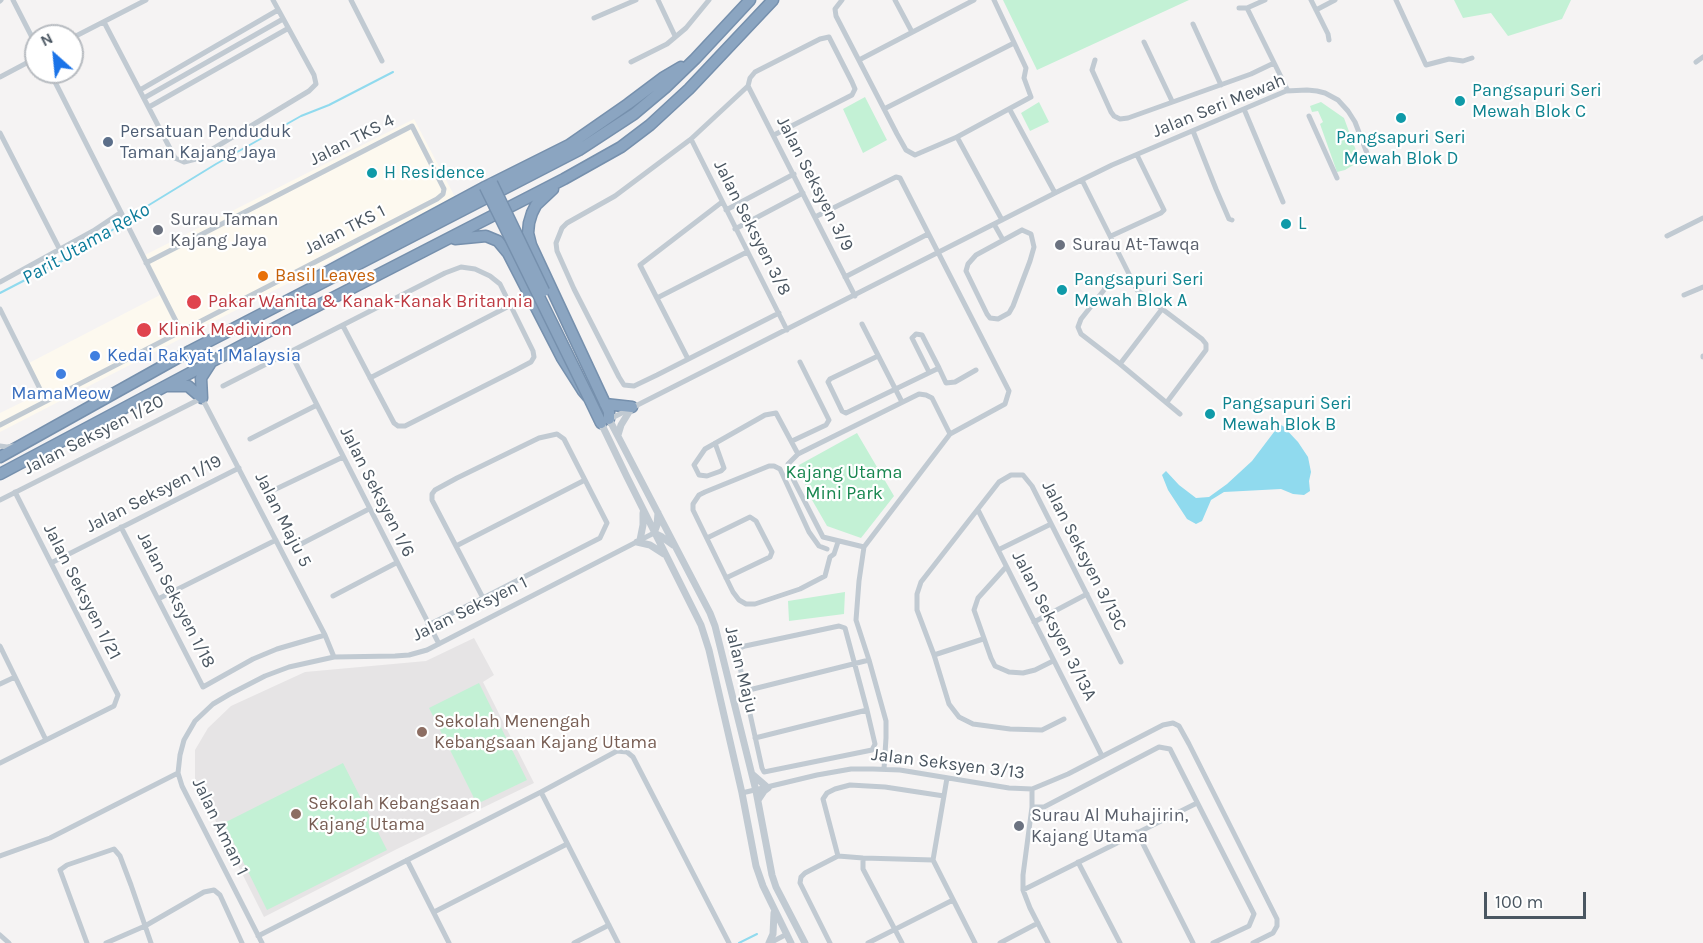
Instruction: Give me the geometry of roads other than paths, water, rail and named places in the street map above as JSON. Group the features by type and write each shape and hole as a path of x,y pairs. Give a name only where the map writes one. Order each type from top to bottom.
{"highway":[{"path":"0,457 87,407 264,312 579,150 634,114 665,88 750,0"},
{"path":"0,474 621,147 689,89 773,0"},
{"path":"264,312 275,300 488,185 569,145 664,76 695,59"},
{"path":"564,179 536,205 528,233 531,245 609,412 605,421"},
{"path":"488,185 604,414 605,421"},
{"path":"488,185 589,398"},
{"path":"437,245 457,238 473,236 486,236 498,241 508,253 562,358 605,421"},
{"path":"202,398 201,378 212,361"},
{"path":"165,386 188,386 202,398"},
{"path":"605,404 632,407"}],"street":[{"path":"13,0 25,24"},
{"path":"84,32 146,0"},
{"path":"104,22 175,158 184,162 196,159 309,91 316,84 314,75 273,0"},
{"path":"351,0 382,61"},
{"path":"594,18 636,0"},
{"path":"658,0 675,36"},
{"path":"631,62 654,51 686,28 709,0"},
{"path":"842,0 835,12 906,150 913,155 957,137 1031,98 1024,78 1026,68 994,0"},
{"path":"895,0 912,32"},
{"path":"859,60 966,2 974,0"},
{"path":"1239,8 1247,8 1264,0"},
{"path":"1311,0 1329,40"},
{"path":"1316,10 1335,0"},
{"path":"1396,0 1426,65 1449,59 1463,61 1472,58"},
{"path":"1247,8 1288,91"},
{"path":"140,90 278,10"},
{"path":"144,98 282,19"},
{"path":"1193,24 1221,84"},
{"path":"149,107 287,29"},
{"path":"774,135 852,95 855,89 830,37 820,39 755,72 748,86 691,139 615,196 567,223 558,236 557,251 624,385 634,386 779,313"},
{"path":"1144,42 1172,101"},
{"path":"884,109 1014,43"},
{"path":"1696,62 1703,57"},
{"path":"1095,60 1092,70 1114,116 1120,119 1251,74 1274,63"},
{"path":"0,77 24,64"},
{"path":"56,84 181,331"},
{"name":"Jalan Seksyen 3/9","path":"748,86 855,296"},
{"name":"Jalan Seri Mewah","path":"605,421 1055,193 1137,155 1288,91 1317,91 1338,100 1355,122 1371,161"},
{"path":"1010,110 1055,193"},
{"path":"1244,110 1283,202"},
{"path":"1310,116 1337,178"},
{"name":"Jalan TKS 4","path":"146,263 412,126"},
{"name":"Jalan TKS 1","path":"0,425 437,199 443,194 444,189 412,126"},
{"path":"1193,131 1216,189 1232,220"},
{"path":"0,133 60,250"},
{"path":"957,137 1002,220"},
{"name":"Jalan Seksyen 3/8","path":"691,139 787,330"},
{"path":"1111,236 1164,210 1137,155"},
{"path":"726,210 794,174"},
{"path":"815,217 900,177 1009,391 1005,404 950,434 864,547 858,580 856,620 885,721 884,769"},
{"path":"1082,180 1137,290 1206,344 1206,350 1167,402"},
{"path":"735,229 803,193"},
{"path":"688,359 640,265 722,202"},
{"path":"0,282 121,214"},
{"path":"1668,236 1703,218"},
{"path":"994,224 1003,240"},
{"path":"1022,230 1031,234 1034,247 1013,306 1009,313 998,319 990,318 987,314 966,271 968,264 976,255 1003,240 1022,230"},
{"path":"845,277 928,234"},
{"path":"657,298 747,252"},
{"path":"223,386 445,273 461,267 475,269 500,284 534,351 534,357 531,362 405,426 398,426 394,423 343,326"},
{"path":"1098,279 1105,287 1081,319 1078,327 1081,334 1179,414"},
{"path":"1684,295 1703,287"},
{"path":"370,378 511,305"},
{"path":"0,309 46,401"},
{"path":"1120,364 1162,309"},
{"path":"862,324 902,402"},
{"path":"929,372 912,338 916,334 922,335 946,383 955,382 976,370"},
{"name":"Jalan Seksyen 1/6","path":"290,352 439,644"},
{"path":"878,356 828,382 842,411 851,412 939,368"},
{"path":"792,441 826,425 829,420 800,362"},
{"path":"864,547 823,537 789,471 788,464 798,454 919,394 932,398 950,434"},
{"name":"Jalan Maju 5","path":"202,398 325,635 334,657"},
{"name":"Jalan Seksyen 1/20","path":"0,500 202,398"},
{"path":"250,439 317,405"},
{"path":"618,435 632,407"},
{"path":"715,443 724,468 707,476 699,475 694,465 705,449 715,443 765,415 776,412 798,454"},
{"name":"Jalan Maju","path":"605,421 618,435 715,626 756,790 771,869 776,887 803,943"},
{"name":"Jalan Maju","path":"605,421 642,509 701,625 742,793 756,866 763,886 791,943"},
{"path":"428,625 483,598 600,538 607,523 564,438 557,434 539,438 457,478 432,494 432,500 483,598"},
{"path":"0,446 7,447 29,442"},
{"path":"276,489 343,457"},
{"path":"827,549 819,546 809,532 780,469 769,466 705,492 693,504 693,510 733,592 739,600 746,604 755,604 800,589 825,576 830,557 834,554 838,542"},
{"name":"Jalan Seksyen 1/19","path":"51,563 239,468"},
{"name":"Jalan Seksyen 3/13C","path":"1064,719 1042,730 973,724 959,717 949,704 934,655 916,610 917,594 921,582 999,482 1011,475 1023,475 1032,486 1121,662"},
{"path":"456,546 585,480"},
{"name":"Jalan Seksyen 1/21","path":"15,492 118,695 114,706 46,740"},
{"path":"301,544 369,509"},
{"path":"642,509 643,525 639,541 650,545 666,556"},
{"name":"Jalan Seksyen 3/13A","path":"978,510 1102,756"},
{"path":"658,513 654,533 665,538 677,549"},
{"path":"707,538 750,517 756,521 772,552 770,557 726,578"},
{"path":"998,550 1051,524"},
{"name":"Jalan Seksyen 1/18","path":"121,527 203,687 253,659 325,635"},
{"name":"Jalan Seksyen 1","path":"195,721 213,704 265,676 298,664 334,657 409,655 427,650 654,533"},
{"path":"830,539 826,552 830,557"},
{"path":"158,599 276,540"},
{"path":"333,596 396,563"},
{"path":"1006,567 978,598 974,610 995,666 1010,672 1023,673 1053,661"},
{"path":"1034,622 1086,594"},
{"path":"839,626 845,628 854,664 875,744 872,750 764,772 737,652 740,648 839,626"},
{"path":"934,655 983,639"},
{"path":"0,646 46,740 0,763"},
{"path":"745,691 869,660"},
{"path":"0,684 15,677"},
{"path":"755,738 867,710"},
{"name":"Jalan Aman 1","path":"195,721 184,740 178,773 182,786 262,943"},
{"name":"Jalan Seksyen 3/13","path":"742,793 851,769 884,769 1009,788 1032,789 1068,774 1163,725 1173,723 1179,726 1189,744 1277,919 1277,926 1273,933 1253,943"},
{"path":"1032,807 1044,807 1159,747 1170,749 1254,914 1249,927 1213,943"},
{"path":"258,936 617,751 627,752 633,757 729,943"},
{"path":"0,856 50,838 178,773"},
{"path":"752,774 768,788 758,800"},
{"path":"947,778 933,860 975,943"},
{"path":"838,856 823,799 827,793 850,785 885,787 944,796"},
{"path":"1032,789 1023,890 1048,943"},
{"path":"541,792 618,943"},
{"path":"1023,890 1197,803"},
{"path":"1137,832 1193,943"},
{"path":"434,912 567,844"},
{"path":"87,943 60,870 67,865 114,849 120,855 151,943"},
{"path":"830,943 800,883 805,873 838,856 933,860"},
{"path":"863,858 862,869 902,943"},
{"path":"407,860 449,943"},
{"path":"1078,862 1120,943"},
{"path":"106,943 145,926 204,892 214,890 220,895 242,943"},
{"path":"868,943 953,900"},
{"path":"786,906 787,934"},
{"path":"769,943 773,934 774,909"},
{"path":"1000,943 1038,923"},
{"path":"574,943 609,925"},
{"path":"769,943 787,934"},
{"path":"787,934 803,943"},
{"path":"0,935 9,943"}],"water":[{"path":"1276,423 1283,426 1308,457 1311,472 1310,491 1304,495 1293,494 1281,489 1224,492 1211,500 1202,521 1196,524 1187,519 1168,490 1162,475 1166,471 1196,498 1209,497 1252,461 1274,432"}],"waterway":[{"name":"Parit Utama Reko","path":"0,293 83,250 149,205 301,116 329,105 393,72"},
{"path":"739,943 757,934"}],"place":[{"name":"Pangsapuri Seri Mewah Blok C","path":"1460,101"},
{"name":"Pangsapuri Seri Mewah Blok D","path":"1401,118"},
{"name":"Persatuan Penduduk Taman Kajang Jaya","path":"108,142"},
{"name":"H Residence","path":"372,173"},
{"name":"L","path":"1286,224"},
{"name":"Surau Taman Kajang Jaya","path":"158,230"},
{"name":"Surau At-Tawqa","path":"1060,245"},
{"name":"Basil Leaves","path":"263,276"},
{"name":"Pangsapuri Seri Mewah Blok A","path":"1062,290"},
{"name":"Pakar Wanita & Kanak-Kanak Britannia","path":"194,302"},
{"name":"Klinik Mediviron","path":"144,330"},
{"name":"Kedai Rakyat 1 Malaysia","path":"95,356"},
{"name":"MamaMeow","path":"61,374"},
{"name":"Pangsapuri Seri Mewah Blok B","path":"1210,414"},
{"name":"Sekolah Menengah Kebangsaan Kajang Utama","path":"422,732"},
{"name":"Sekolah Kebangsaan Kajang Utama","path":"296,814"},
{"name":"Surau Al Muhajirin, Kajang Utama","path":"1019,826"}],"park label":[{"name":"Kajang Utama Mini Park","path":"844,483"}]}
